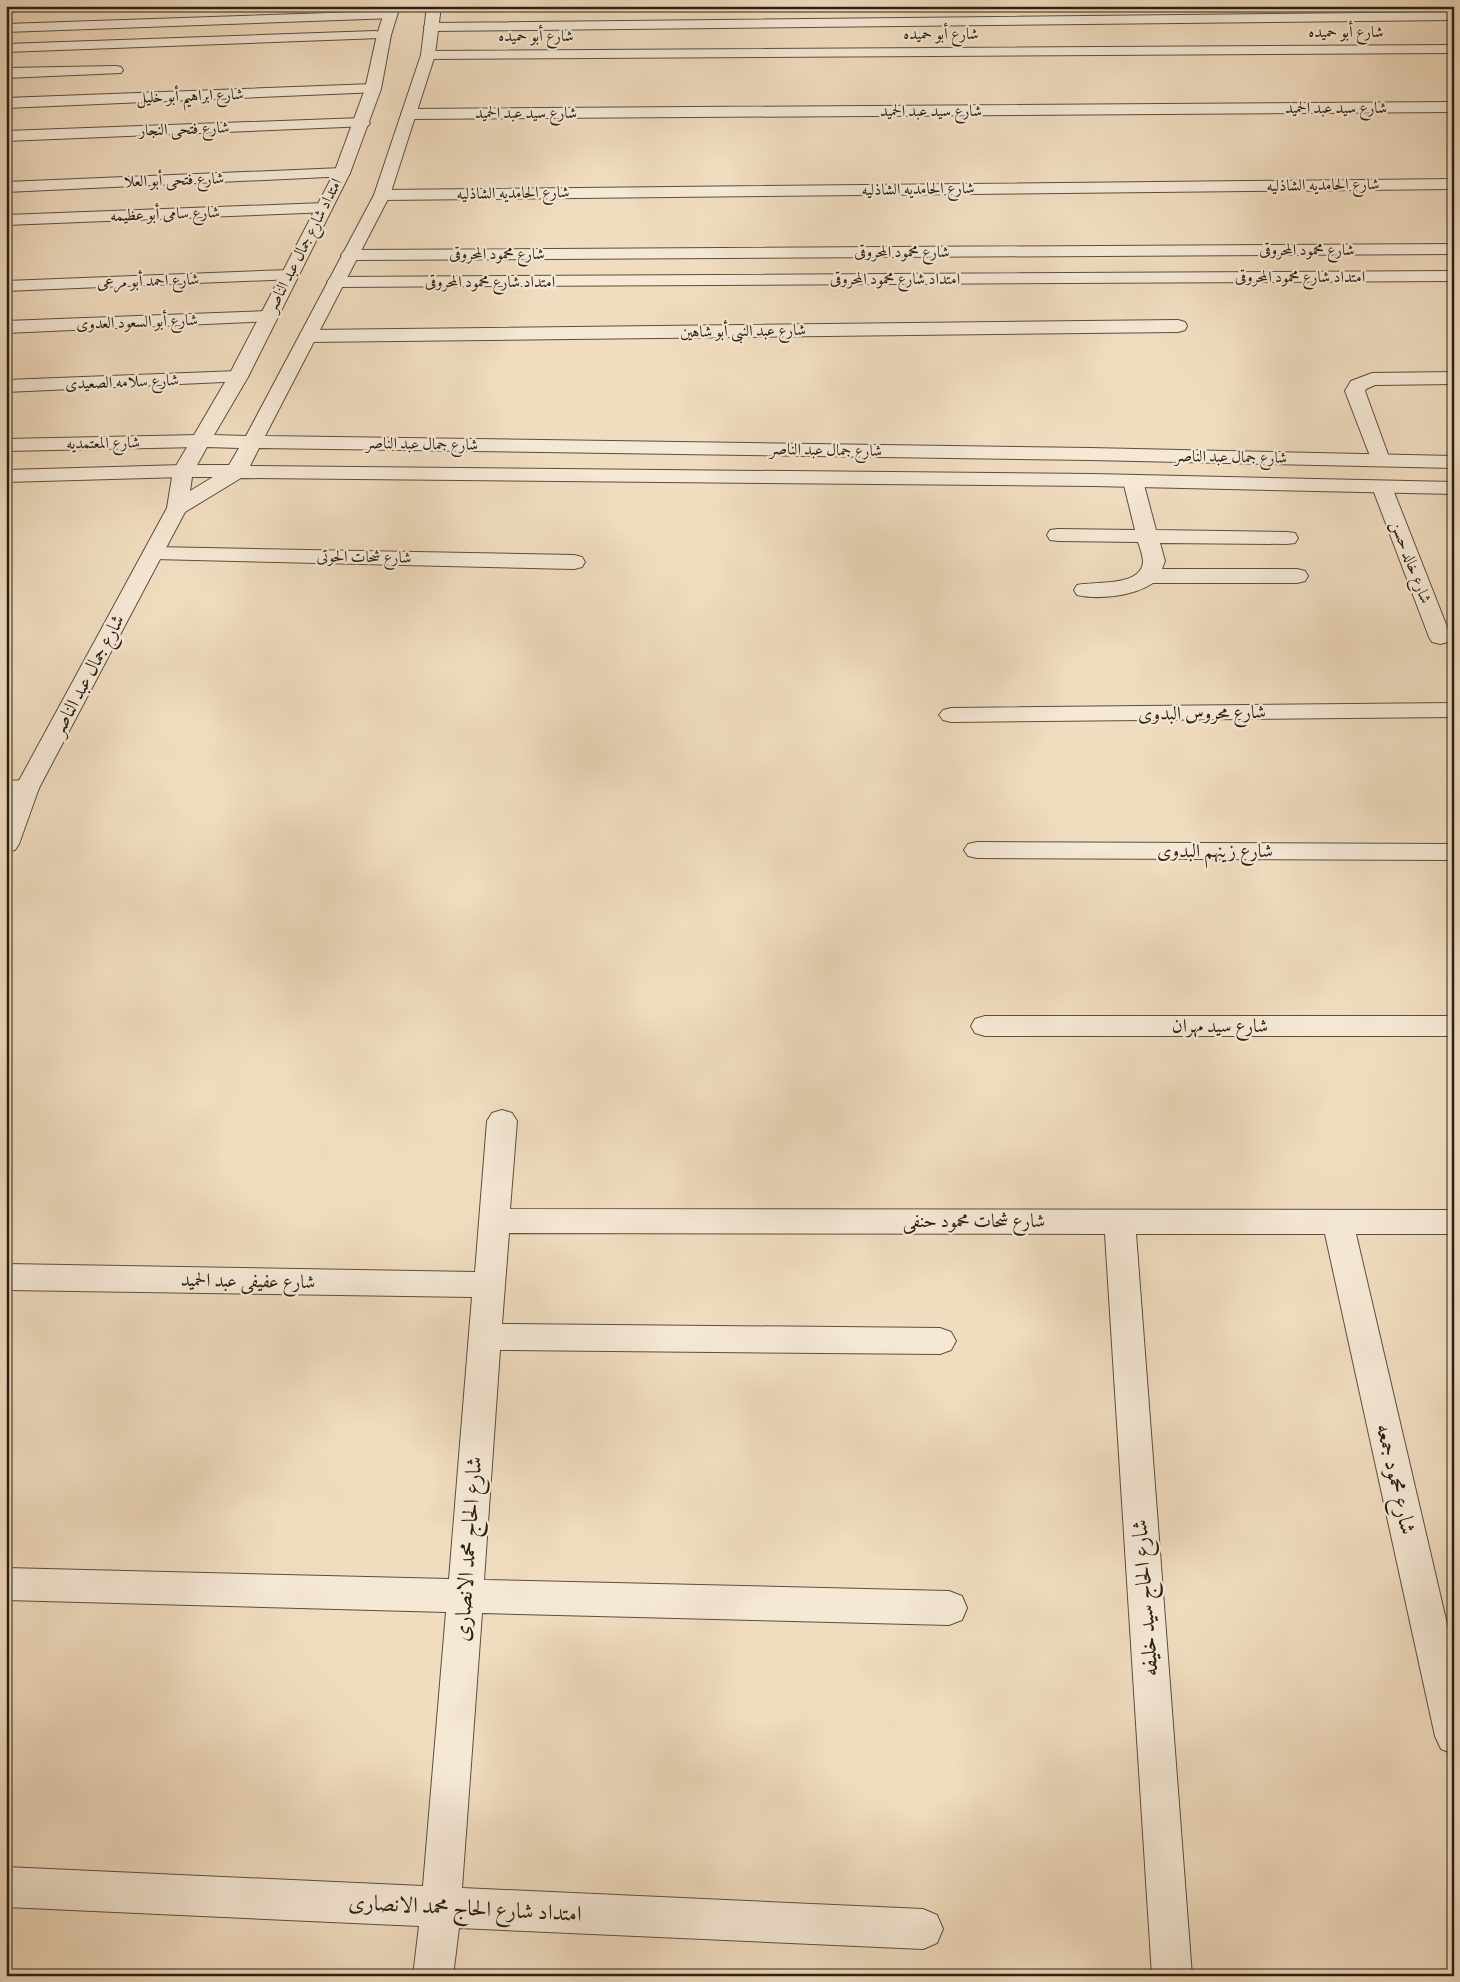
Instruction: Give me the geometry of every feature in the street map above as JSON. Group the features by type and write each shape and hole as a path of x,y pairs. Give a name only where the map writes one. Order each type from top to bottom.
{"street":[{"path":"177,508 236,472 382,195 428,54 434,6"},
{"path":"6,28 391,11"},
{"name":"امتداد شارع جمال عبد الناصر","path":"183,471 238,377 342,173 373,89 391,11"},
{"path":"431,27 1454,16"},
{"path":"6,48 384,35"},
{"name":"شارع أبو حميده","path":"428,54 1454,49"},
{"path":"6,74 116,70"},
{"name":"شارع ابراهيم أبو خليل","path":"6,102 373,89"},
{"name":"شارع سيد عبد الحميد","path":"409,114 1454,107"},
{"name":"شارع فتحى النجار","path":"6,136 362,123"},
{"name":"شارع فتحى أبو العلا","path":"6,187 342,173"},
{"name":"شارع الحامديه الشاذليه","path":"382,195 1454,184"},
{"name":"شارع سامى أبو عظيمه","path":"6,220 324,208"},
{"name":"شارع محمود المحروقى","path":"350,255 1454,249"},
{"name":"شارع احمد أبو مرعى","path":"6,286 289,275"},
{"name":"امتداد شارع محمود المحروقى","path":"336,282 1454,276"},
{"name":"شارع أبو السعود العدوى","path":"6,327 267,317"},
{"name":"شارع عبد النبى أبو شاهين","path":"309,336 1178,326"},
{"name":"شارع سلامه الصعيدى","path":"6,386 238,377"},
{"path":"1380,460 1356,391 1358,385 1365,381 1381,379 1454,378"},
{"name":"شارع جمال عبد الناصر","path":"199,441 1090,454 1454,462"},
{"name":"شارع المعتمديه","path":"6,445 199,441"},
{"path":"1090,454 1093,480"},
{"name":"شارع جمال عبد الناصر","path":"6,844 17,789 154,553 177,508 183,471 1093,480 1454,488"},
{"name":"شارع المعتمديه","path":"6,476 183,471"},
{"path":"1133,481 1154,561 1154,568 1150,576"},
{"name":"شارع خالد حسن","path":"1382,487 1440,638"},
{"path":"1058,534 1287,538"},
{"name":"شارع شحات الحوتى","path":"154,553 574,562"},
{"path":"1085,590 1130,586 1150,576 1298,576"},
{"name":"شارع محروس البدوى","path":"951,715 1454,710"},
{"name":"شارع زينهم البدوى","path":"977,850 1454,852"},
{"name":"شارع سيد مهران","path":"986,1026 1454,1026"},
{"name":"شارع الحاج محمد الانصارى","path":"433,1976 440,1908 502,1121"},
{"name":"شارع شحات محمود حنفى","path":"494,1221 1454,1222"},
{"name":"شارع الحاج سيد خليفه","path":"1120,1221 1172,1976"},
{"name":"شارع محمود جمعه","path":"1338,1222 1454,1736"},
{"name":"شارع عفيفى عبد الحميد","path":"6,1277 489,1285"},
{"path":"485,1337 940,1341"},
{"path":"6,1584 950,1608"},
{"name":"امتداد شارع الحاج محمد الانصارى","path":"6,1887 923,1929"}]}
